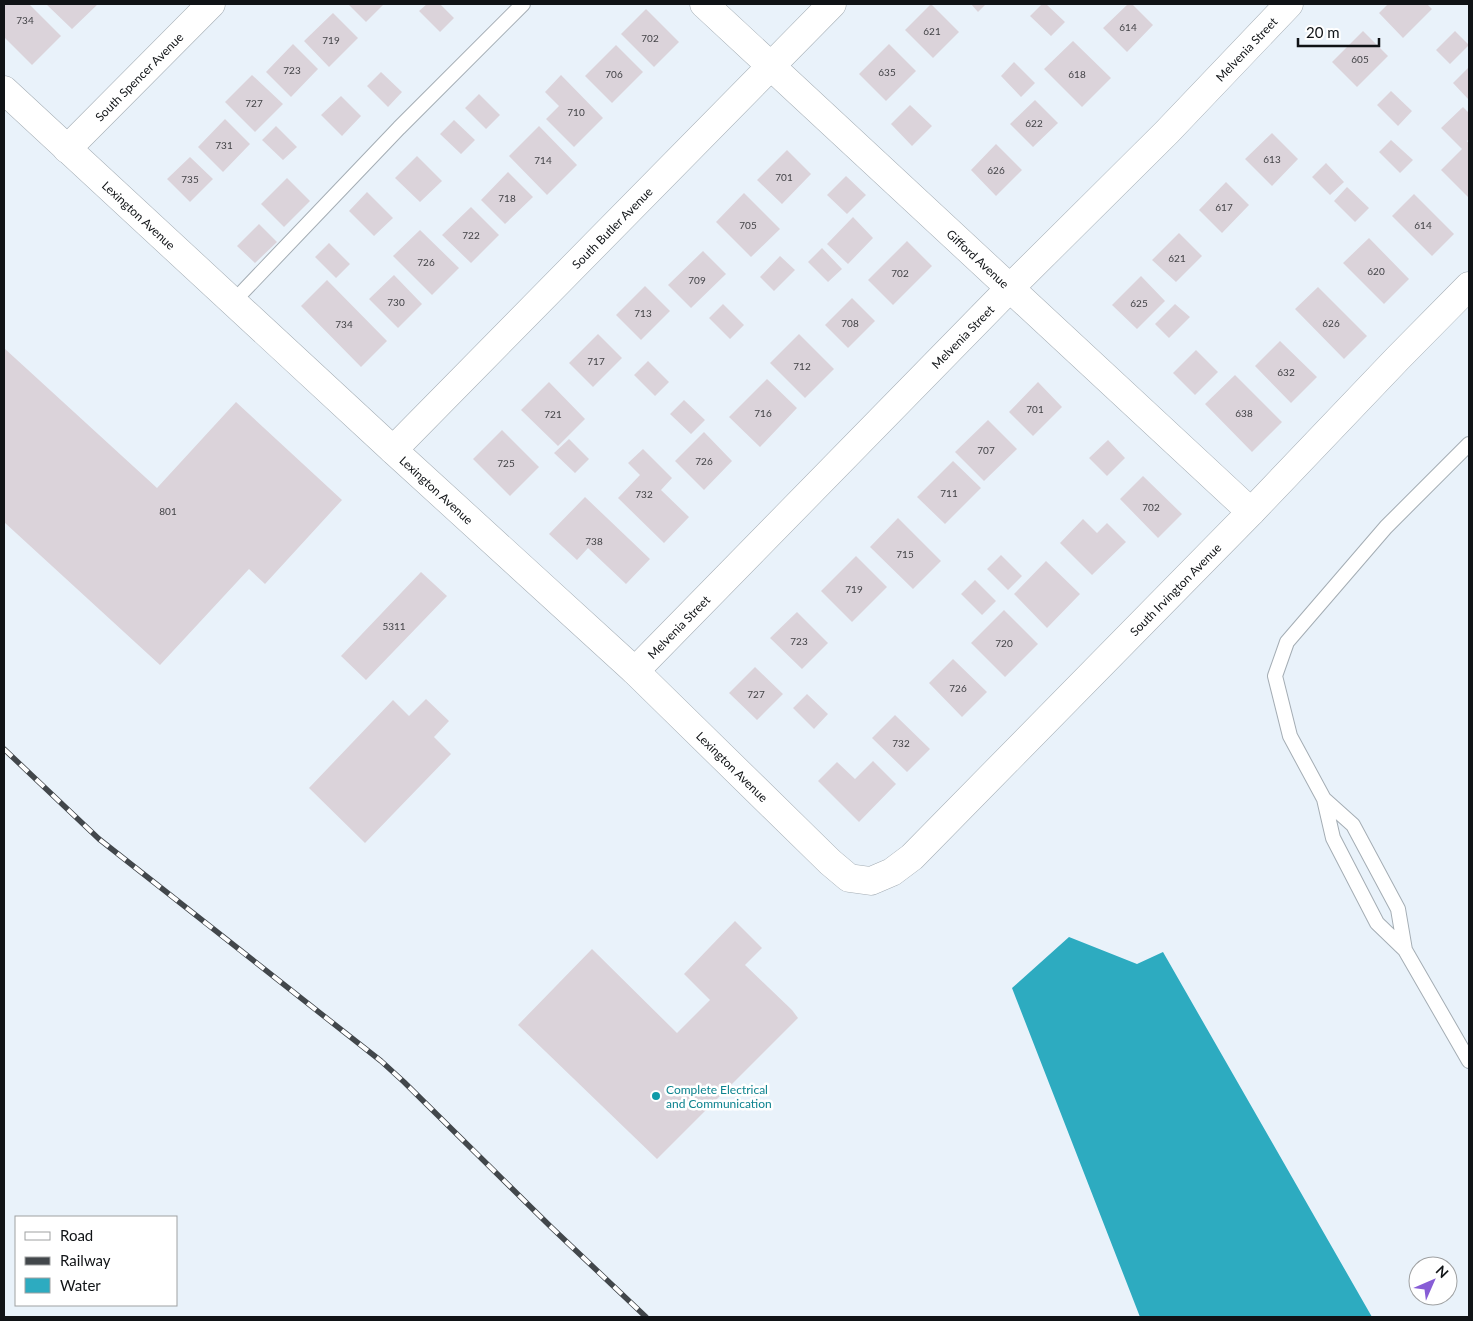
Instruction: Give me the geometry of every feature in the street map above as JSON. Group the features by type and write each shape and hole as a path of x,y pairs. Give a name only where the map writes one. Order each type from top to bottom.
{"street":[{"name":"South Spencer Avenue","path":"68,149 211,4"},
{"name":"Gifford Avenue","path":"704,4 1251,512"},
{"name":"South Butler Avenue","path":"393,450 832,4"},
{"name":"Melvenia Street","path":"635,671 1010,288 1167,132 1289,4"},
{"name":"Lexington Avenue","path":"4,90 635,671 830,862 849,878 871,882"},
{"name":"South Irvington Avenue","path":"871,882 892,872 912,858 1469,286"}],"lane":[{"path":"233,302 399,128 523,4"},
{"path":"1469,444 1386,527 1287,642 1275,676 1290,736 1324,799 1333,838 1377,923 1405,950 1469,1061"},
{"path":"1324,799 1353,825 1358,834 1398,909 1405,950"}],"water":[{"path":"1069,937 1137,964 1163,952 1372,1317 1140,1317 1012,988"}],"building":[{"path":"4,4 29,4 61,36 32,65 4,37"},
{"path":"46,4 98,4 72,29"},
{"path":"348,4 384,4 366,22"},
{"path":"427,4 440,4 454,18 440,32 419,11"},
{"path":"931,4 959,32 933,58 905,30"},
{"path":"971,4 986,4 978,12"},
{"path":"1042,4 1046,4 1065,22 1051,36 1030,16"},
{"path":"1128,4 1132,4 1153,25 1127,52 1103,28"},
{"path":"1388,4 1427,4 1432,9 1403,38 1379,13"},
{"path":"646,9 679,42 654,67 621,34"},
{"path":"333,13 358,38 329,67 304,41"},
{"path":"1363,31 1388,56 1357,87 1332,62"},
{"path":"1455,31 1469,45 1450,64 1436,50"},
{"path":"1073,41 1111,78 1082,107 1044,69"},
{"path":"293,44 318,69 291,97 266,72"},
{"path":"889,44 916,71 886,101 859,74"},
{"path":"616,45 643,72 612,103 585,76"},
{"path":"1014,62 1035,83 1021,97 1001,76"},
{"path":"1469,67 1469,100 1453,83"},
{"path":"381,72 402,92 388,107 367,86"},
{"path":"252,75 283,104 255,132 225,102"},
{"path":"561,75 603,118 574,147 546,119 559,106 545,92"},
{"path":"1391,91 1412,111 1398,126 1377,105"},
{"path":"479,94 500,115 486,129 465,108"},
{"path":"341,96 361,116 342,136 321,115"},
{"path":"1035,100 1058,123 1033,147 1010,124"},
{"path":"910,105 932,126 912,146 891,124"},
{"path":"1463,107 1469,113 1469,139 1467,141 1469,144 1469,198 1441,170 1462,149 1441,128"},
{"path":"225,119 250,144 223,172 198,147"},
{"path":"454,120 475,140 461,154 440,134"},
{"path":"276,126 297,147 283,160 262,140"},
{"path":"539,126 577,165 547,195 509,156"},
{"path":"1272,133 1298,159 1272,186 1245,159"},
{"path":"1391,140 1413,160 1400,173 1379,152"},
{"path":"996,144 1022,170 996,196 971,170"},
{"path":"787,150 811,174 782,204 757,180"},
{"path":"417,156 442,181 420,202 395,178"},
{"path":"190,157 213,179 190,202 167,179"},
{"path":"1326,163 1344,182 1330,195 1312,177"},
{"path":"508,172 533,197 505,224 481,200"},
{"path":"846,176 866,195 847,214 827,195"},
{"path":"287,178 310,201 284,227 261,204"},
{"path":"1226,182 1249,205 1222,233 1199,210"},
{"path":"1347,187 1369,208 1355,222 1334,201"},
{"path":"367,192 393,218 374,236 349,211"},
{"path":"744,193 780,229 751,257 716,222"},
{"path":"1414,194 1454,234 1432,256 1392,216"},
{"path":"471,207 499,235 471,263 442,235"},
{"path":"853,217 873,238 848,264 827,244"},
{"path":"259,224 277,242 255,263 237,246"},
{"path":"420,230 459,268 432,295 393,256"},
{"path":"1179,233 1202,256 1176,282 1152,260"},
{"path":"1369,238 1409,279 1384,304 1343,263"},
{"path":"907,241 932,266 893,305 868,280"},
{"path":"329,243 350,264 336,278 315,257"},
{"path":"822,248 842,269 828,282 808,262"},
{"path":"703,251 726,274 691,308 668,285"},
{"path":"780,256 795,270 774,291 760,277"},
{"path":"394,275 422,304 398,328 369,299"},
{"path":"1141,276 1165,301 1137,329 1112,305"},
{"path":"327,280 387,341 361,367 301,306"},
{"path":"645,286 670,311 641,340 616,315"},
{"path":"1318,287 1367,336 1344,359 1295,309"},
{"path":"852,298 875,321 848,348 825,325"},
{"path":"723,304 744,325 730,339 709,318"},
{"path":"1175,304 1190,317 1169,338 1155,324"},
{"path":"598,334 622,358 593,387 569,363"},
{"path":"799,334 834,369 805,398 770,363"},
{"path":"1280,341 1317,377 1291,403 1255,366"},
{"path":"4,348 157,488 236,402 342,500 265,584 249,569 160,665 4,522"},
{"path":"1196,350 1218,372 1195,395 1173,373"},
{"path":"648,361 669,382 655,396 634,375"},
{"path":"1235,375 1282,422 1252,452 1205,404"},
{"path":"767,379 797,408 760,447 729,417"},
{"path":"549,382 585,419 558,446 521,410"},
{"path":"1038,382 1062,407 1033,436 1009,412"},
{"path":"684,400 705,420 691,434 670,414"},
{"path":"988,420 1017,449 984,481 955,452"},
{"path":"502,430 539,467 510,496 473,459"},
{"path":"704,432 732,461 704,490 675,461"},
{"path":"569,439 589,459 575,473 554,453"},
{"path":"1108,440 1125,458 1107,476 1089,458"},
{"path":"643,449 672,478 661,490 689,517 664,543 618,498 640,475 628,463"},
{"path":"953,461 981,488 945,524 917,497"},
{"path":"1143,476 1182,514 1158,538 1120,499"},
{"path":"585,497 650,559 626,584 588,548 577,560 549,534"},
{"path":"898,518 941,561 913,589 870,547"},
{"path":"1083,519 1097,533 1107,523 1126,542 1092,575 1060,543"},
{"path":"1001,555 1022,576 1008,590 987,569"},
{"path":"856,556 887,587 852,622 821,591"},
{"path":"1046,561 1080,594 1047,628 1014,594"},
{"path":"421,572 447,596 366,680 341,656"},
{"path":"975,580 996,601 982,615 961,594"},
{"path":"1004,610 1038,644 1005,677 971,643"},
{"path":"797,612 828,643 802,669 770,638"},
{"path":"953,659 987,692 962,717 929,683"},
{"path":"755,667 783,694 757,720 729,693"},
{"path":"807,694 828,714 814,729 793,708"},
{"path":"426,699 449,721 434,737 451,754 365,843 309,788 393,700 409,716"},
{"path":"895,715 930,749 907,772 872,738"},
{"path":"873,761 896,784 859,822 818,781 837,762 855,779"},
{"name":"Complete Electrical and Communication","path":"735,921 762,948 745,965 798,1018 657,1159 518,1025 592,949 677,1033 710,1000 684,974"}],"railway":[{"path":"4,749 99,839 381,1061 646,1317"}],"place":[{"name":"Complete Electrical and Communication","path":"656,1096"}]}
